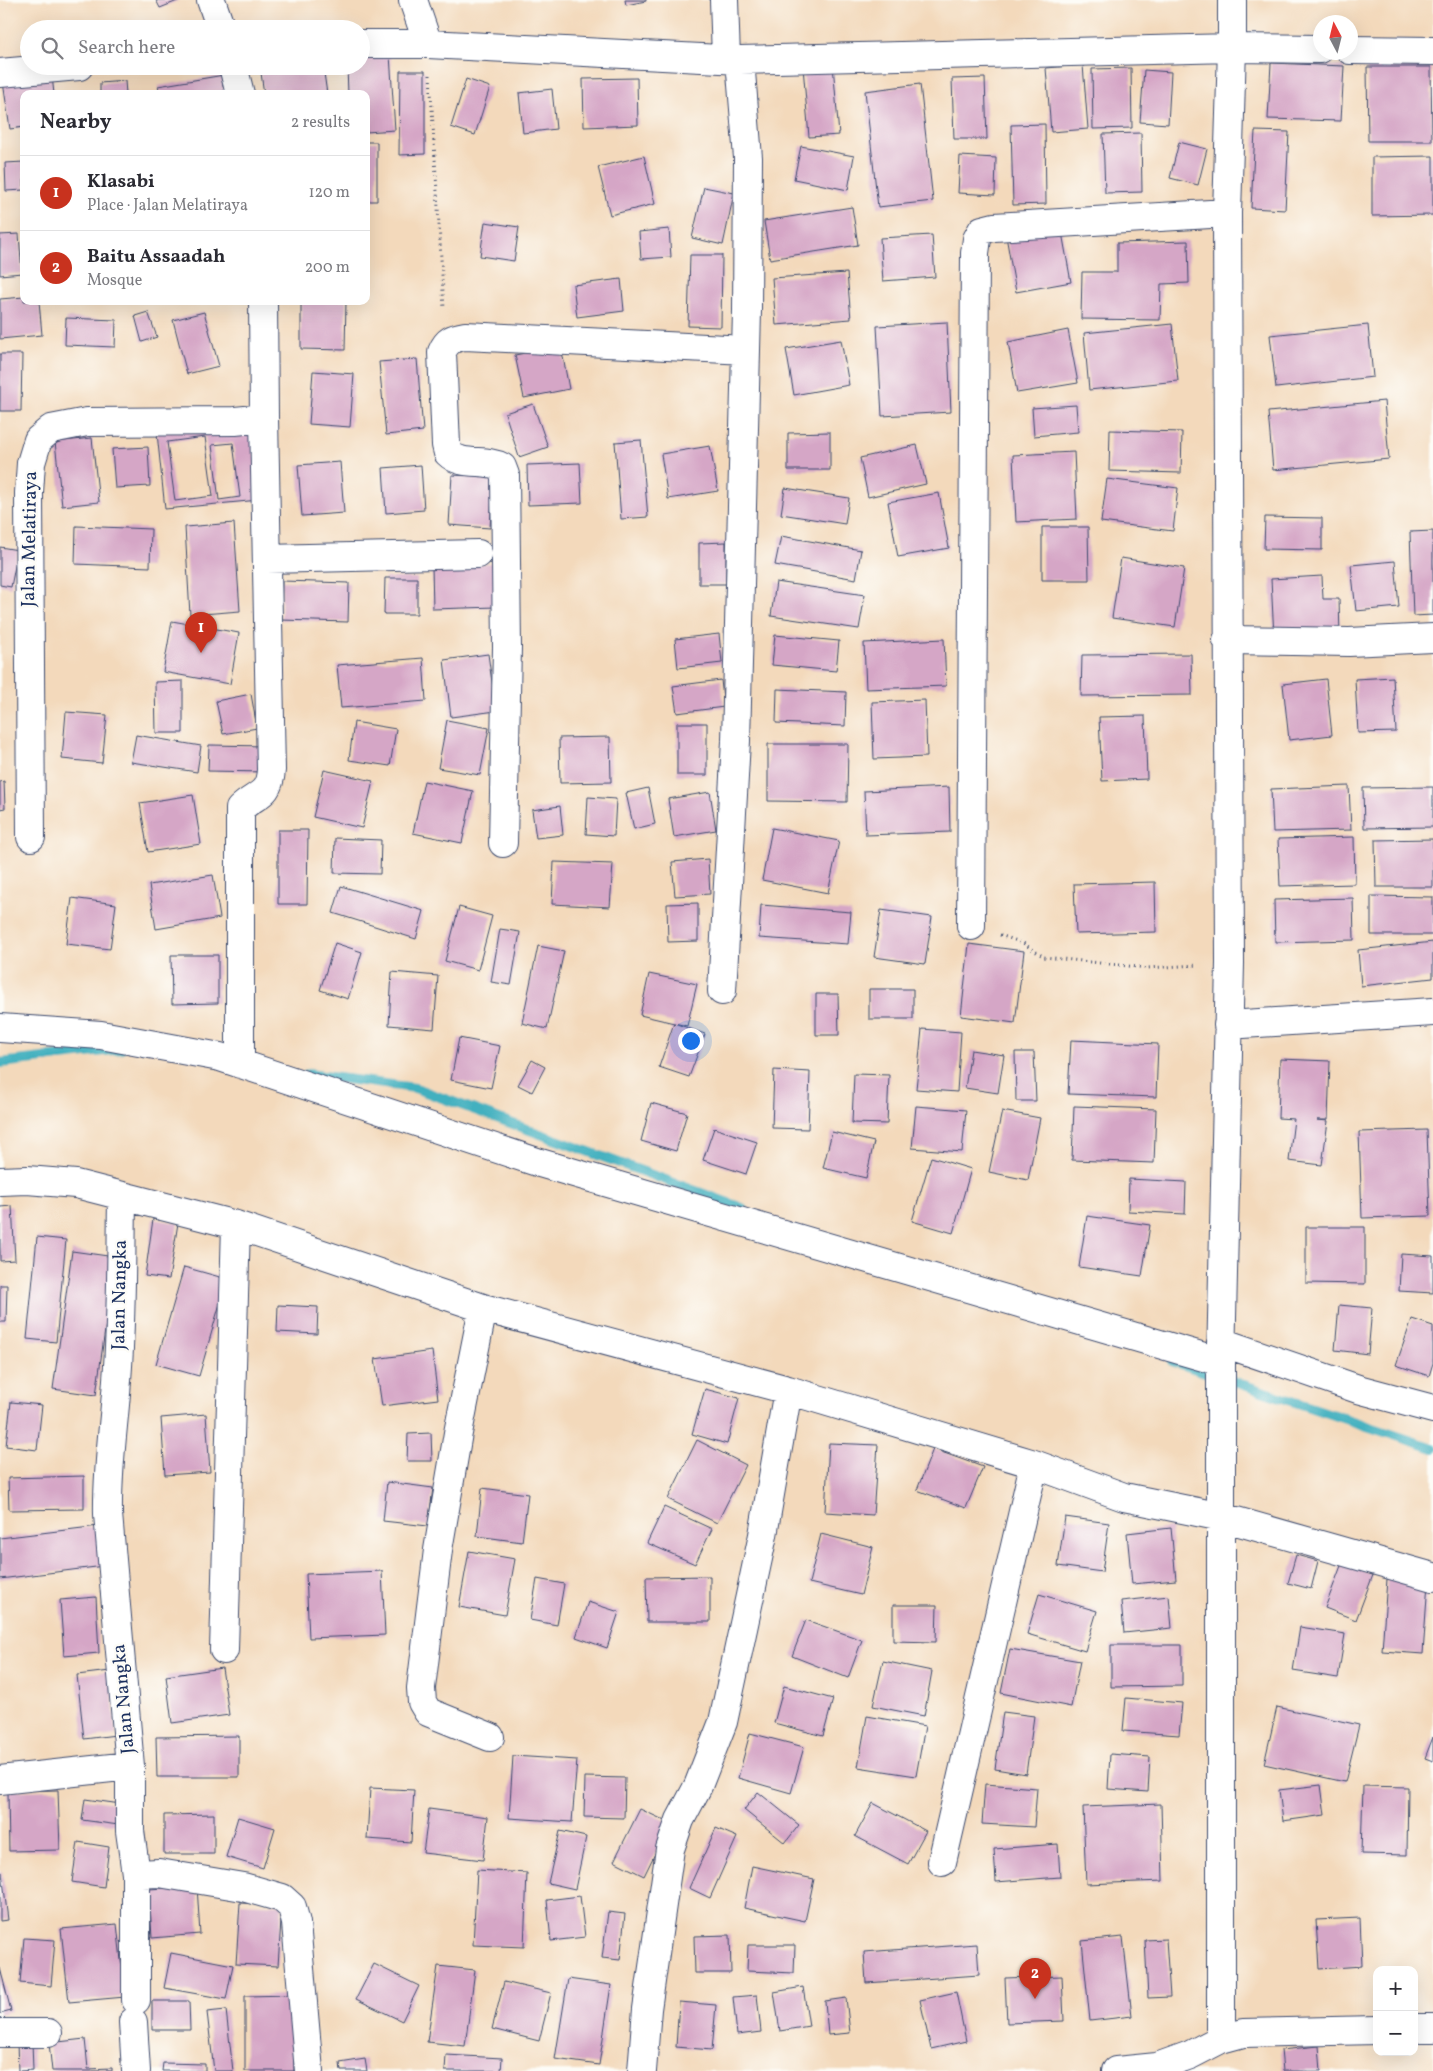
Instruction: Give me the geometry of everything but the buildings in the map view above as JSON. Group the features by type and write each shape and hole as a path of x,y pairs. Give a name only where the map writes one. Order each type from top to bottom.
{"street":[{"path":"211,0 218,20"},
{"path":"413,0 428,44"},
{"path":"722,990 736,741 746,350 748,158 724,0"},
{"path":"1222,2039 1221,1359 1230,963 1227,640 1227,213 1232,0"},
{"path":"370,44 428,44 733,59 1232,48 1313,49"},
{"path":"1358,50 1433,51"},
{"path":"0,73 20,71"},
{"path":"235,75 239,90"},
{"path":"971,926 974,254 977,239 982,230 994,227 1227,213"},
{"path":"240,1064 240,809 265,790 270,782 263,305"},
{"path":"503,843 507,647 505,475 502,467 496,464 458,460 448,453 446,445 442,352 446,342 465,336 746,350"},
{"name":"Jalan Melatiraya","path":"32,837 29,493 31,463 38,440 51,429 87,422 178,422 264,418"},
{"path":"267,559 478,554"},
{"path":"1227,640 1349,642 1433,638"},
{"path":"1228,1025 1433,1012"},
{"path":"0,1028 101,1035 203,1054 240,1064 540,1163 1221,1359 1358,1389 1433,1409"},
{"path":"0,1181 27,1180 76,1184 236,1225 483,1308 788,1390 1034,1464 1124,1497 1222,1506 1433,1577"},
{"name":"Jalan Nangka","path":"122,1197 120,1327 117,1381 107,1478 108,1514 130,1766 130,1831 136,1874 136,2071"},
{"path":"224,1650 236,1225"},
{"path":"483,1308 458,1433 438,1550 421,1688 422,1702 428,1712 490,1737"},
{"path":"642,2071 647,2009 670,1849 680,1820 698,1786 723,1722 763,1535 788,1390"},
{"path":"942,1862 1034,1464"},
{"path":"0,1780 130,1766"},
{"path":"136,1874 159,1873 243,1888 282,1898 292,1907 296,1923 309,2071"},
{"path":"1418,2028 1433,2028"},
{"path":"1116,2071 1157,2069 1222,2039 1243,2033 1373,2030"},
{"path":"0,2033 48,2033"}],"path":[{"path":"428,44 446,342"},
{"path":"971,926 1023,943 1044,957 1147,968 1230,963"}],"waterway":[{"path":"0,1063 121,1049"},
{"path":"308,1074 415,1088 742,1208"},
{"path":"1172,1361 1433,1448"}],"place":[{"name":"Klasabi","path":"201,653"},
{"name":"Baitu Assaadah","path":"1035,1999"}]}
